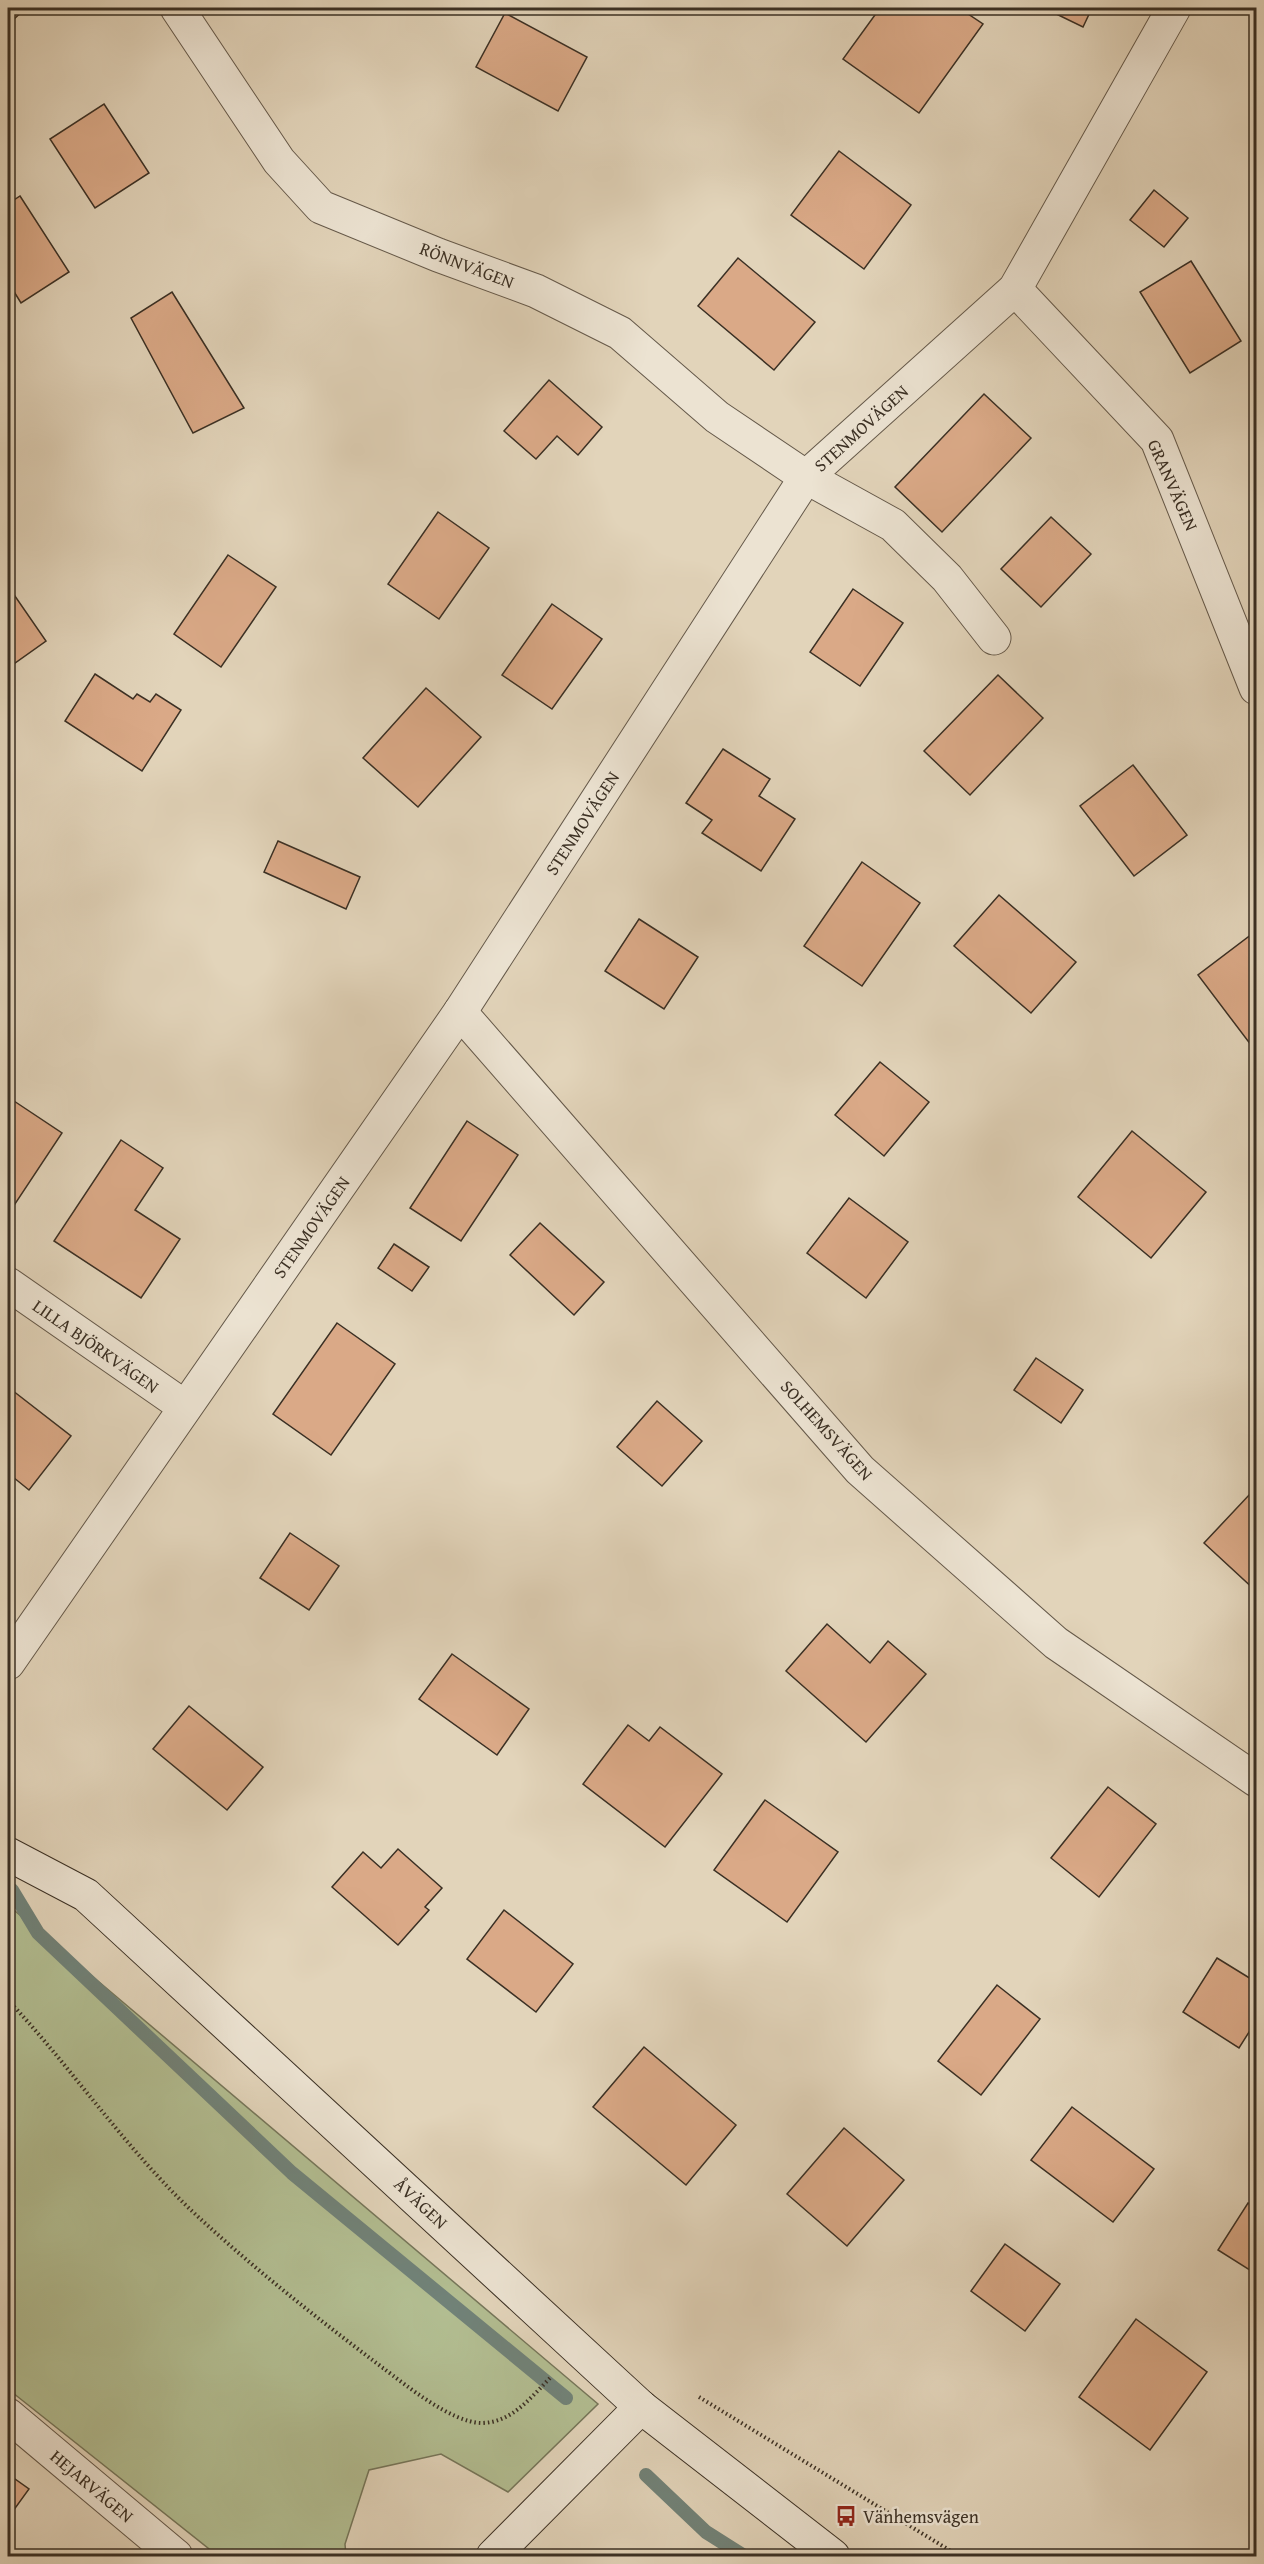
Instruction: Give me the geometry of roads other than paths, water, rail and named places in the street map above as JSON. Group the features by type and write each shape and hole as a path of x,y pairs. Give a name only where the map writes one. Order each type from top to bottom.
{"street":[{"name":"RÖNNVÄGEN","path":"177,8 279,161 321,207 438,255 536,291 620,333 717,417 806,477 893,525 947,578 994,638"},
{"name":"STENMOVÄGEN","path":"8,1663 460,1012 806,477 1016,289 1174,8"},
{"name":"GRANVÄGEN","path":"1016,289 1157,440 1257,688"},
{"name":"SOLHEMSVÄGEN","path":"460,1012 860,1470 1056,1642 1257,1780"},
{"name":"LILLA BJÖRKVÄGEN","path":"8,1284 185,1407"},
{"name":"ÅVÄGEN","path":"8,1854 86,1895 641,2407 833,2556"},
{"path":"493,2556 641,2407"},
{"name":"HEJARVÄGEN","path":"8,2415 176,2556"}],"waterway":[{"path":"12,1890 38,1933 292,2173 566,2398"},
{"path":"646,2475 706,2532 744,2556"}],"place":[{"name":"Vänhemsvägen","path":"846,2516"}]}
